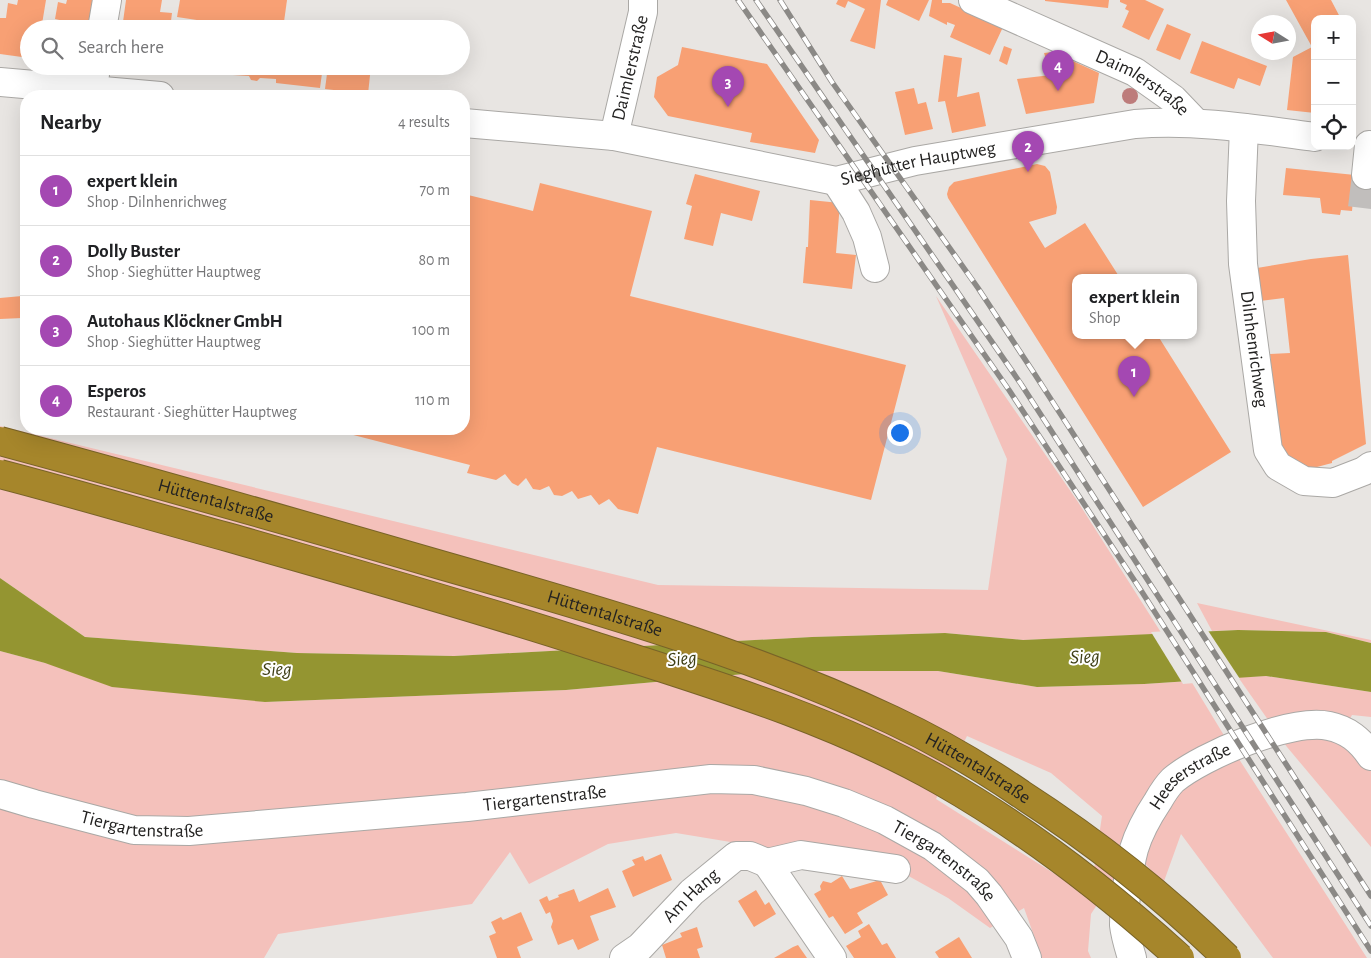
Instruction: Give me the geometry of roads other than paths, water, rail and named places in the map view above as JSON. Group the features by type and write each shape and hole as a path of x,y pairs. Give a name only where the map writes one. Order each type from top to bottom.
{"highway":[{"name":"Hüttentalstraße","path":"0,441 544,595 768,668 893,720 955,752 1062,820 1114,858 1166,900 1227,958"},
{"name":"Hüttentalstraße","path":"0,474 367,577 536,627 701,680 818,722 876,748 939,780 990,811 1098,888 1145,926 1180,958"}],"street":[{"path":"103,20 106,0"},
{"name":"Daimlerstraße","path":"614,136 643,12 643,0"},
{"name":"Daimlerstraße","path":"973,0 1135,72 1173,99 1196,123"},
{"path":"0,82 95,78 138,90"},
{"name":"Sieghütter Hauptweg","path":"470,124 614,136 836,181 915,161 1135,124 1165,122 1196,123 1311,136"},
{"name":"Dilnhenrichweg","path":"1244,128 1241,201 1243,264 1268,450 1278,466 1304,481 1333,483 1369,471"},
{"path":"1364,144 1366,175"},
{"path":"836,181 856,212 867,237 875,268"},
{"name":"Heeserstraße","path":"1132,958 1124,926 1127,889 1134,849 1144,822 1173,781 1203,760 1266,734 1295,727 1312,725 1344,730 1358,739 1371,756"},
{"name":"Tiergartenstraße","path":"0,794 134,830 189,831 467,807 711,778 754,780 789,787 844,803 885,820 932,846 977,881 989,895 1019,938 1027,958"},
{"path":"832,958 767,863 801,855 896,869"},
{"name":"Am Hang","path":"636,954 692,892 736,856 750,856 767,863"}],"water":[{"name":"Sieg","path":"0,578 85,637 297,653 454,656 812,637 945,633 1023,640 1238,630 1326,632 1371,643 1371,692 1266,676 1144,684 1037,687 938,671 778,671 566,690 265,702 112,687 45,663 0,651"}],"tunnel":[{"path":"1362,208 1366,175"}],"railway":[{"path":"738,0 1009,390 1142,592 1371,951"},
{"path":"756,0 1021,384 1371,926"},
{"path":"780,0 832,82 978,288 1371,896"}],"place":[{"name":"Esperos","path":"1058,91"},
{"name":"Autohaus Klöckner GmbH","path":"728,107"},
{"name":"Dolly Buster","path":"1028,172"},
{"name":"expert klein","path":"1134,397"}]}
